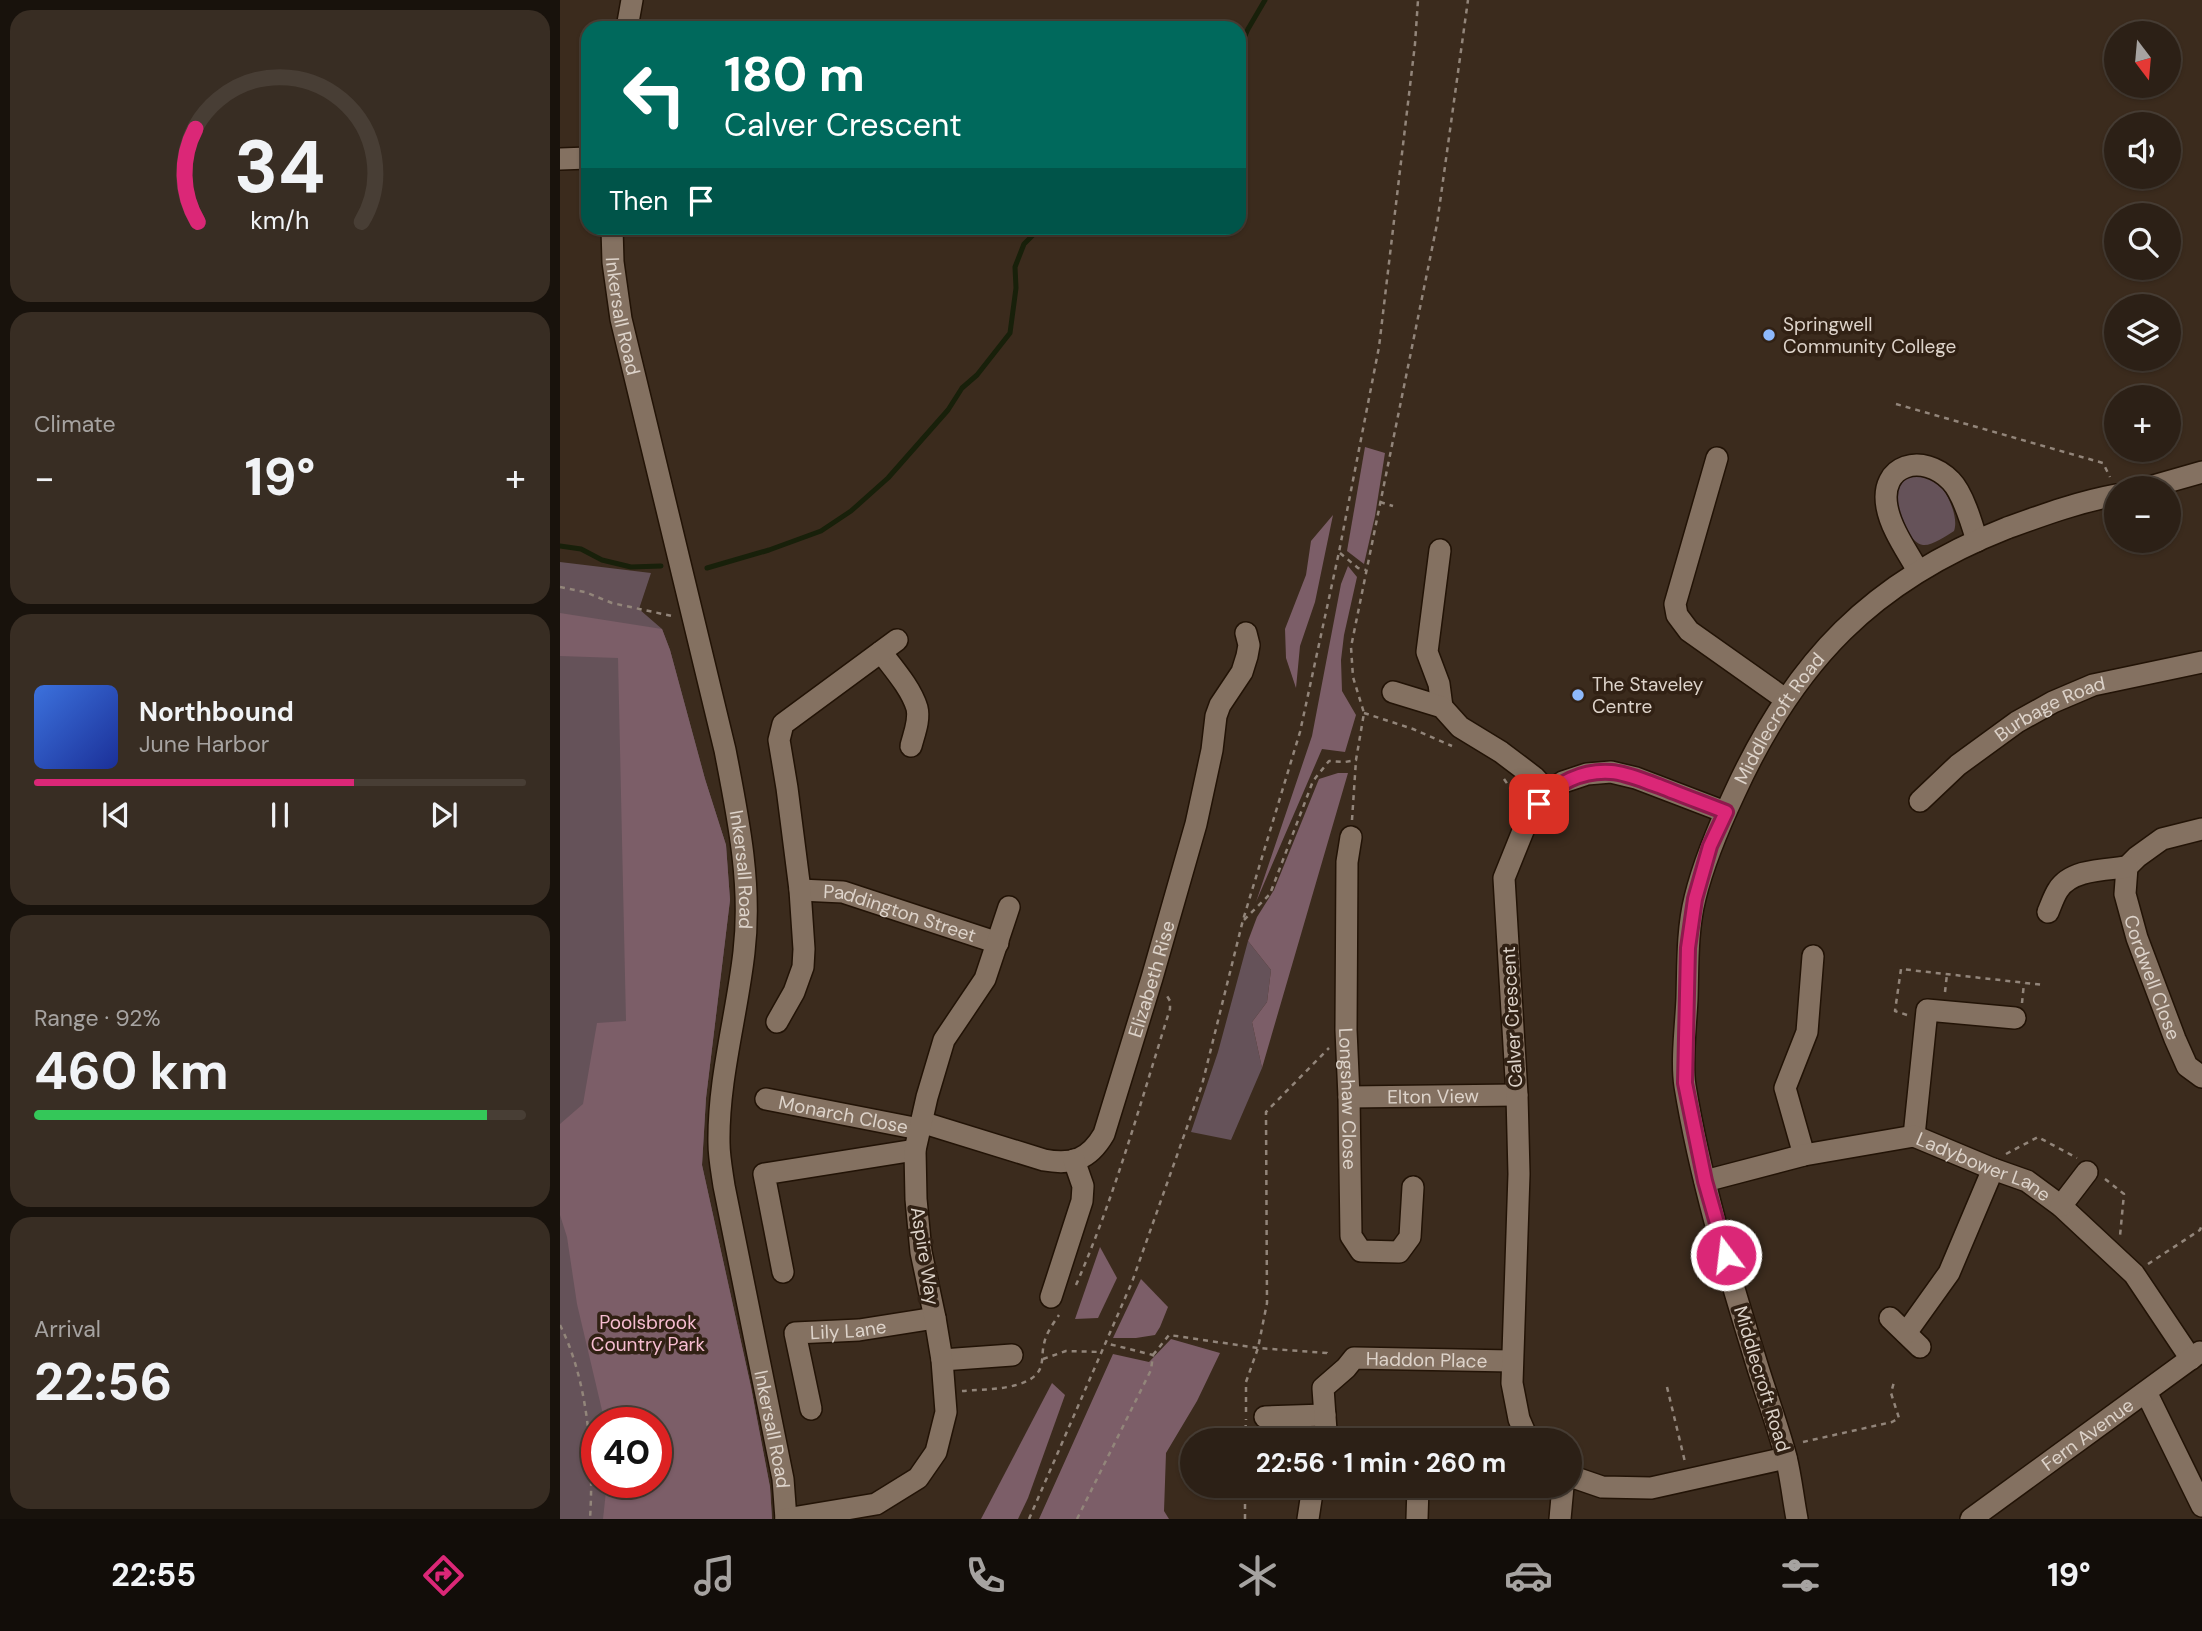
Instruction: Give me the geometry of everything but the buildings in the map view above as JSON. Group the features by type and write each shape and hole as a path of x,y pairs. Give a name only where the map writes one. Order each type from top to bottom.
{"street":[{"path":"629,21 632,0"},
{"path":"560,159 581,158"},
{"name":"Inkersall Road","path":"612,235 621,319 725,750 739,820 747,912 744,952 723,1086 720,1154 724,1186 783,1479 786,1519"},
{"path":"1717,458 1675,604 1677,615 1689,631 1785,699"},
{"path":"1918,571 1897,533 1887,507 1887,489 1894,474 1906,466 1922,464 1938,469 1953,483 1965,506 1977,541"},
{"path":"2181,478 2202,472"},
{"name":"Middlecroft Road","path":"1797,1519 1784,1452 1705,1181 1685,1083 1688,948 1695,899 1710,846 1752,755 1785,699 1821,653 1864,610 1918,571 1977,541 2104,494"},
{"path":"1440,550 1427,652 1438,684 1442,707"},
{"name":"Elizabeth Rise","path":"1074,1160 1084,1157 1096,1148 1104,1134 1196,824 1212,750 1216,716 1220,705 1242,672 1247,656 1249,645 1246,633"},
{"name":"Paddington Street","path":"777,1022 794,992 803,967 804,949 788,788 779,740 783,724 889,646 917,709 917,725 911,746"},
{"name":"Burbage Road","path":"1920,801 1958,765 2017,723 2053,702 2093,685 2202,662"},
{"path":"1393,692 1442,707 1460,727 1501,752 1534,777 1548,792"},
{"name":"Calver Crescent","path":"1522,1428 1512,1383 1511,1360 1519,1174 1504,878 1529,816 1548,792 1563,782 1587,774 1611,772 1636,778 1726,812"},
{"path":"2048,912 2057,890 2068,878 2094,871 2127,867 2162,839 2202,829"},
{"name":"Longshaw Close","path":"1351,837 1347,862 1346,1030 1350,1236 1361,1251 1399,1252 1410,1237 1413,1187"},
{"name":"Cordwell Close","path":"2127,867 2125,894 2137,938 2186,1066 2202,1077"},
{"name":"Paddington Street","path":"800,890 844,892 998,943"},
{"name":"Aspire Way","path":"786,1519 876,1504 918,1478 936,1452 946,1412 942,1360 921,1252 915,1150 944,1041 985,979 1009,907"},
{"path":"1804,1156 1785,1088 1807,1032 1813,956"},
{"path":"1914,1136 1923,1015 2015,1018"},
{"name":"Elton View","path":"1349,1097 1517,1095"},
{"name":"Monarch Close","path":"766,1099 920,1126"},
{"path":"920,1126 1044,1160 1064,1163 1074,1160 1083,1186 1082,1201 1051,1297"},
{"name":"Ladybower Lane","path":"1705,1181 1804,1156 1914,1136 2027,1181 2061,1206 2134,1274 2196,1355"},
{"path":"783,1272 764,1174 915,1150"},
{"path":"1890,1318 1913,1340 1949,1273 1993,1169"},
{"path":"2061,1206 2087,1172"},
{"name":"Lily Lane","path":"811,1409 795,1333 859,1329 935,1318"},
{"path":"942,1360 1013,1355"},
{"name":"Fern Avenue","path":"1971,1519 2196,1355"},
{"name":"Haddon Place","path":"1346,1368 1354,1358 1511,1360"},
{"path":"1324,1428 1323,1388 1346,1368"},
{"path":"2146,1392 2202,1506"},
{"path":"1265,1417 1311,1428"},
{"path":"1582,1480 1602,1488 1651,1488 1784,1452"},
{"path":"1308,1519 1311,1498"},
{"path":"1418,1498 1418,1519"},
{"path":"1560,1519 1562,1498"}],"path":[{"path":"1029,1519 1132,1282 1202,1085 1243,920 1300,732 1379,347 1418,0"},
{"path":"1351,837 1356,760 1363,713 1353,677 1350,647 1437,224 1468,0"},
{"path":"1896,404 2103,463 2109,476"},
{"path":"1380,502 1393,506"},
{"path":"1339,552 1358,568 1366,570"},
{"path":"560,587 585,592 612,603 693,620"},
{"path":"1363,713 1413,729 1460,749"},
{"path":"1243,920 1270,894 1313,780 1329,761 1356,760"},
{"path":"1501,775 1529,816"},
{"path":"1923,1015 1920,1024 1916,1017 1895,1011 1900,969 2044,985"},
{"path":"1245,1428 1246,1382 1258,1348 1268,1303 1266,1112 1346,1030"},
{"path":"2134,1274 2200,1230 2202,1224"},
{"path":"560,1325 569,1343 584,1406 593,1477 590,1519"},
{"path":"1077,1519 1152,1370 1153,1355 1169,1335 1258,1348 1327,1353 1346,1368"},
{"path":"1105,1343 1153,1355"},
{"path":"1042,1359 1066,1351 1101,1352"},
{"path":"1784,1452 1899,1418 1891,1393 1894,1382"},
{"path":"1667,1387 1689,1479"},
{"path":"1245,1498 1245,1519"}],"green space":[{"path":"1365,447 1385,453 1364,564 1347,551"},
{"path":"1921,474 1934,480 1945,492 1955,519 1954,531 1927,545 1917,542 1911,536 1902,518 1897,498 1903,481"},
{"path":"1333,515 1315,602 1300,646 1296,688 1286,658 1285,629 1306,575 1311,541"},
{"name":"Poolsbrook Country Park","path":"560,562 651,573 639,609 662,629 670,650 726,845 730,900 706,1098 702,1165 751,1387 770,1487 772,1519 560,1519"},
{"path":"1348,566 1357,577 1344,635 1341,660 1342,691 1356,715 1345,752 1322,749 1256,902 1312,736 1341,584"},
{"name":"Poolsbrook Country Park","path":"560,613 662,629 726,845 730,900 706,1098 702,1165 751,1387 770,1487 772,1519 603,1519 605,1498 672,1498 672,1407 601,1407 577,1304 567,1237 560,1215 560,1124 583,1104 597,1023 626,1021 618,658 560,656"},
{"path":"1348,773 1262,1068 1252,1022 1267,1002 1271,970 1248,941 1257,917 1274,890 1319,779"},
{"path":"1248,941 1271,970 1267,1002 1252,1022 1262,1068 1231,1140 1191,1132 1218,1052"},
{"path":"1100,1247 1117,1278 1098,1318 1075,1319"},
{"path":"1141,1279 1168,1307 1160,1327 1155,1335 1113,1338"},
{"path":"1171,1339 1220,1353 1197,1401 1166,1453 1164,1511 1169,1519 1039,1519 1113,1354 1149,1362"},
{"path":"1052,1383 1065,1395 1018,1519 981,1519"}],"waterway":[{"path":"1246,33 1265,0"},
{"path":"707,568 821,531 851,511 888,478 948,410 962,388 977,375 1010,333 1016,288 1015,267 1024,244 1033,235"},
{"path":"560,546 581,549 602,560 631,567 661,566"}],"place":[{"name":"Springwell Community College","path":"1769,335"},
{"name":"The Staveley Centre","path":"1578,695"}],"route":[{"path":"1539,804 1548,792 1563,782 1587,774 1611,772 1636,778 1726,812 1710,846 1695,899 1688,948 1685,1083 1705,1181 1726,1255"}]}
